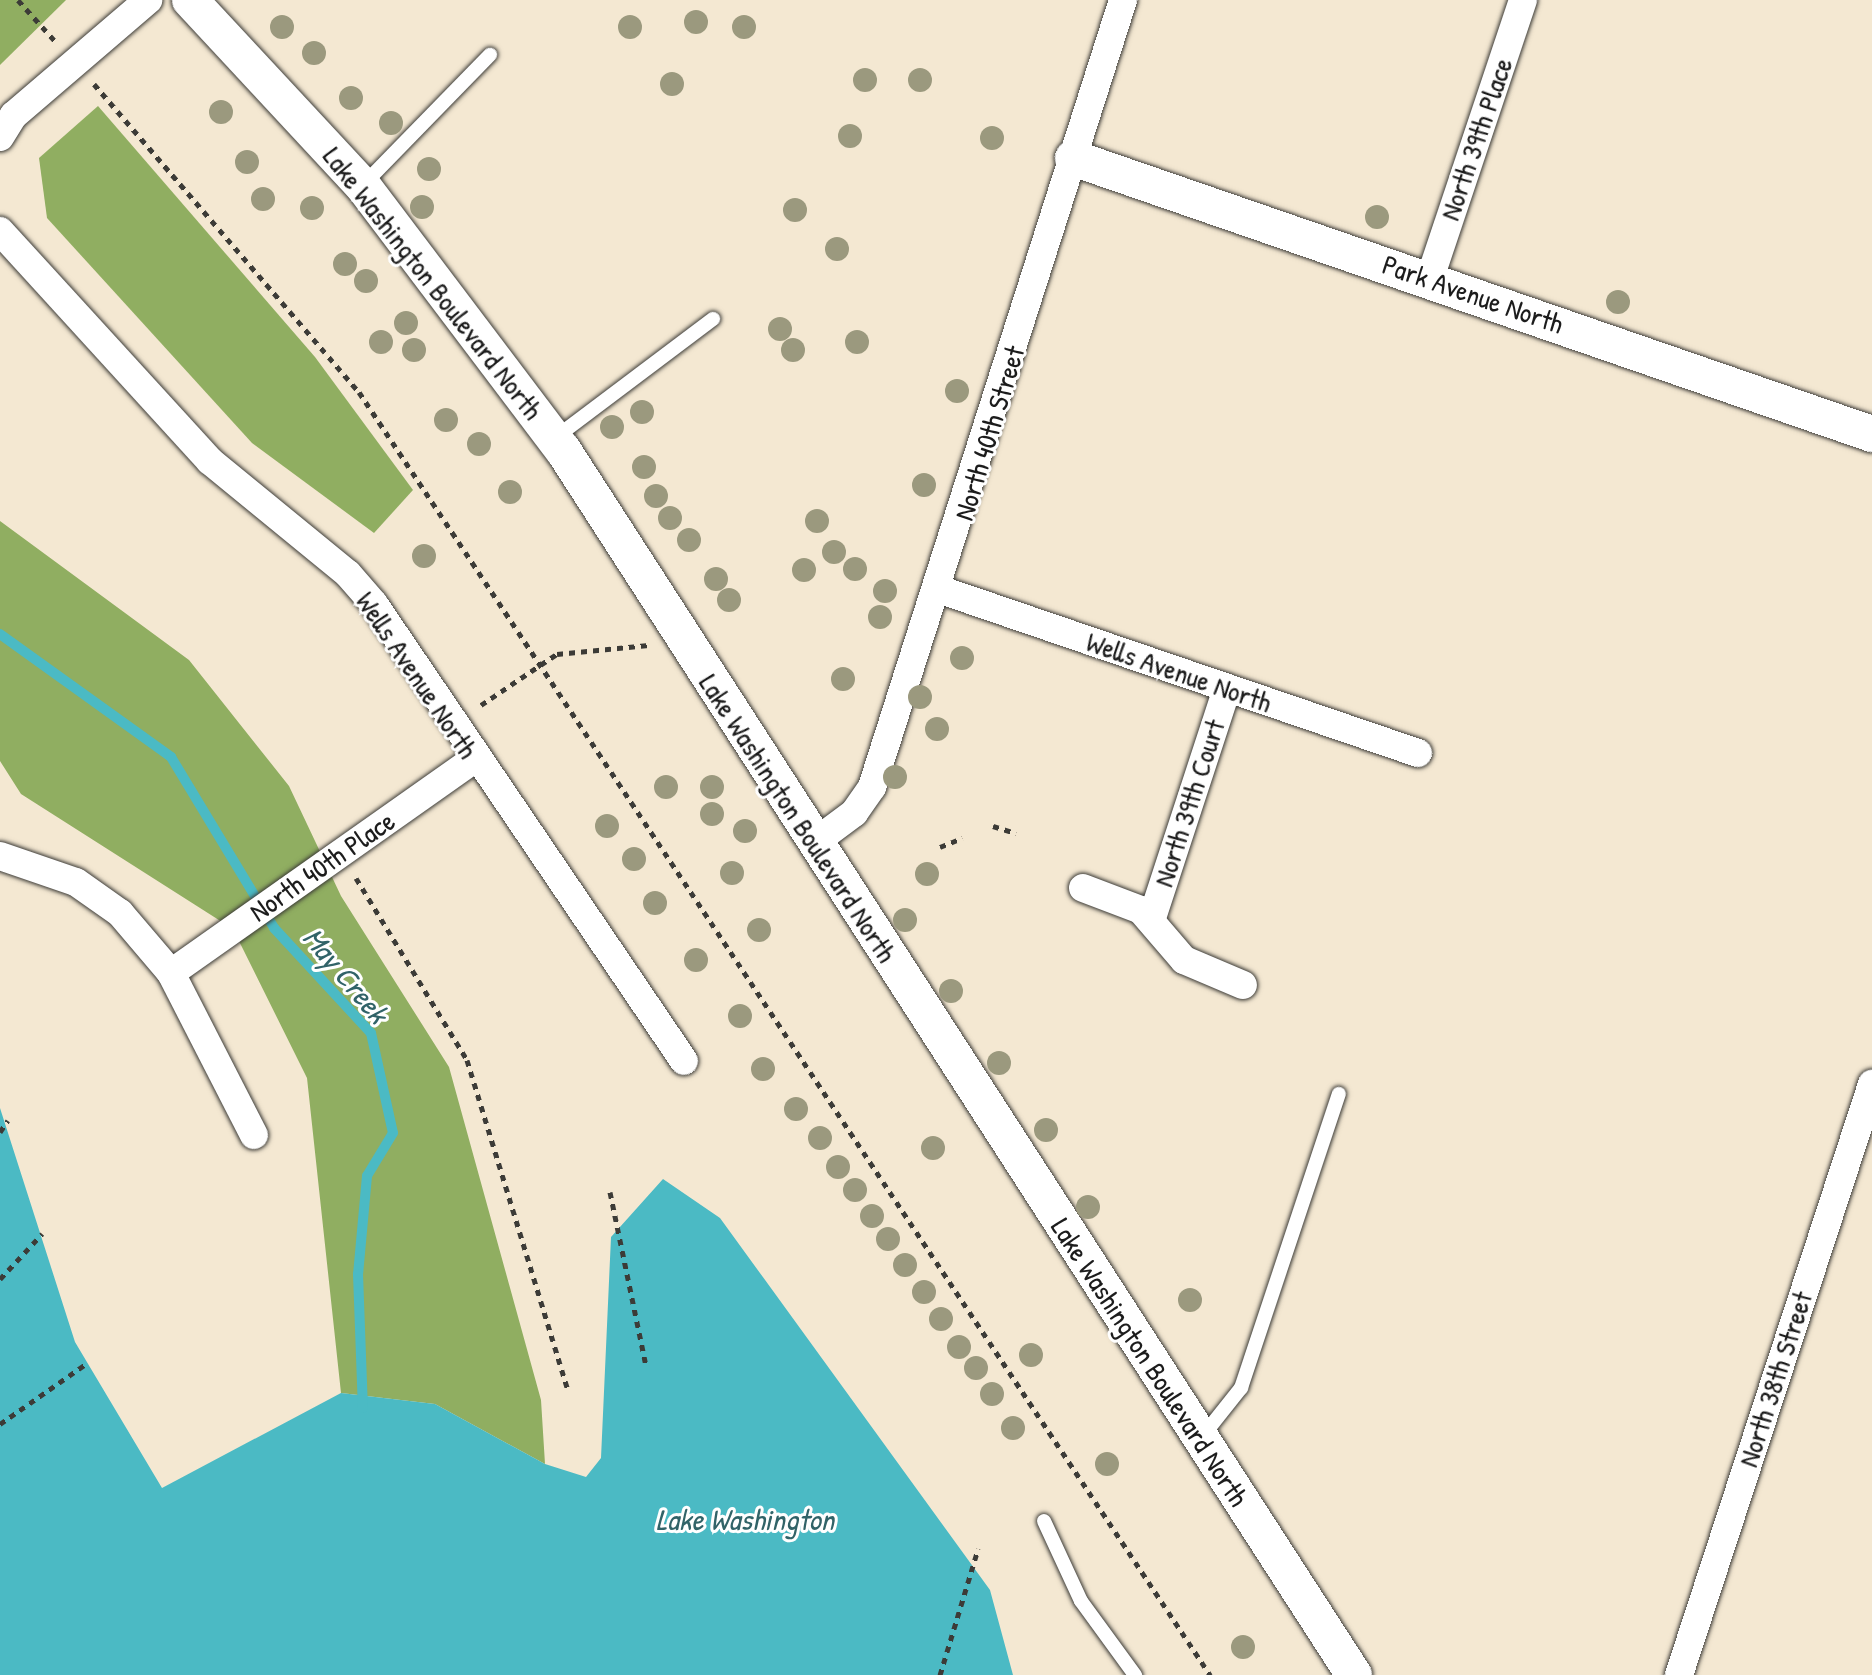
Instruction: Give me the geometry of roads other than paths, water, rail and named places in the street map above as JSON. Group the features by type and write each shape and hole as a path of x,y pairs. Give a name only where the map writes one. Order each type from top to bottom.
{"street":[{"path":"0,137 14,115 148,0"},
{"name":"Lake Washington Boulevard North","path":"190,0 363,186 554,438 674,630 815,842 1354,1675"},
{"name":"North 40th Street","path":"815,842 854,813 872,787 941,590 1123,0"},
{"name":"North 39th Place","path":"1430,278 1523,0"},
{"name":"Park Avenue North","path":"1073,158 1430,278 1872,434"},
{"name":"Wells Avenue North","path":"0,231 210,461 348,574 473,760 684,1061"},
{"name":"Wells Avenue North","path":"941,590 1418,753"},
{"name":"North 39th Court","path":"1152,918 1227,688"},
{"name":"North 40th Place","path":"171,973 473,760"},
{"path":"0,856 76,882 120,913 171,973 254,1135"},
{"name":"North 39th Court","path":"1083,888 1152,918 1184,960 1243,985"},
{"name":"North 38th Street","path":"1679,1675 1872,1084"}],"lane":[{"path":"363,186 490,55"},
{"path":"554,438 713,319"},
{"path":"1200,1440 1241,1388 1339,1094"},
{"path":"1044,1521 1081,1601 1135,1675"}],"water":[{"name":"Lake Washington","path":"0,1108 75,1342 162,1488 341,1393 435,1404 545,1464 586,1477 601,1458 611,1237 663,1179 720,1218 990,1590 1013,1675 0,1675"}],"waterway":[{"name":"May Creek","path":"0,634 171,757 274,928 371,1033 393,1133 367,1176 358,1274 363,1408"}]}
